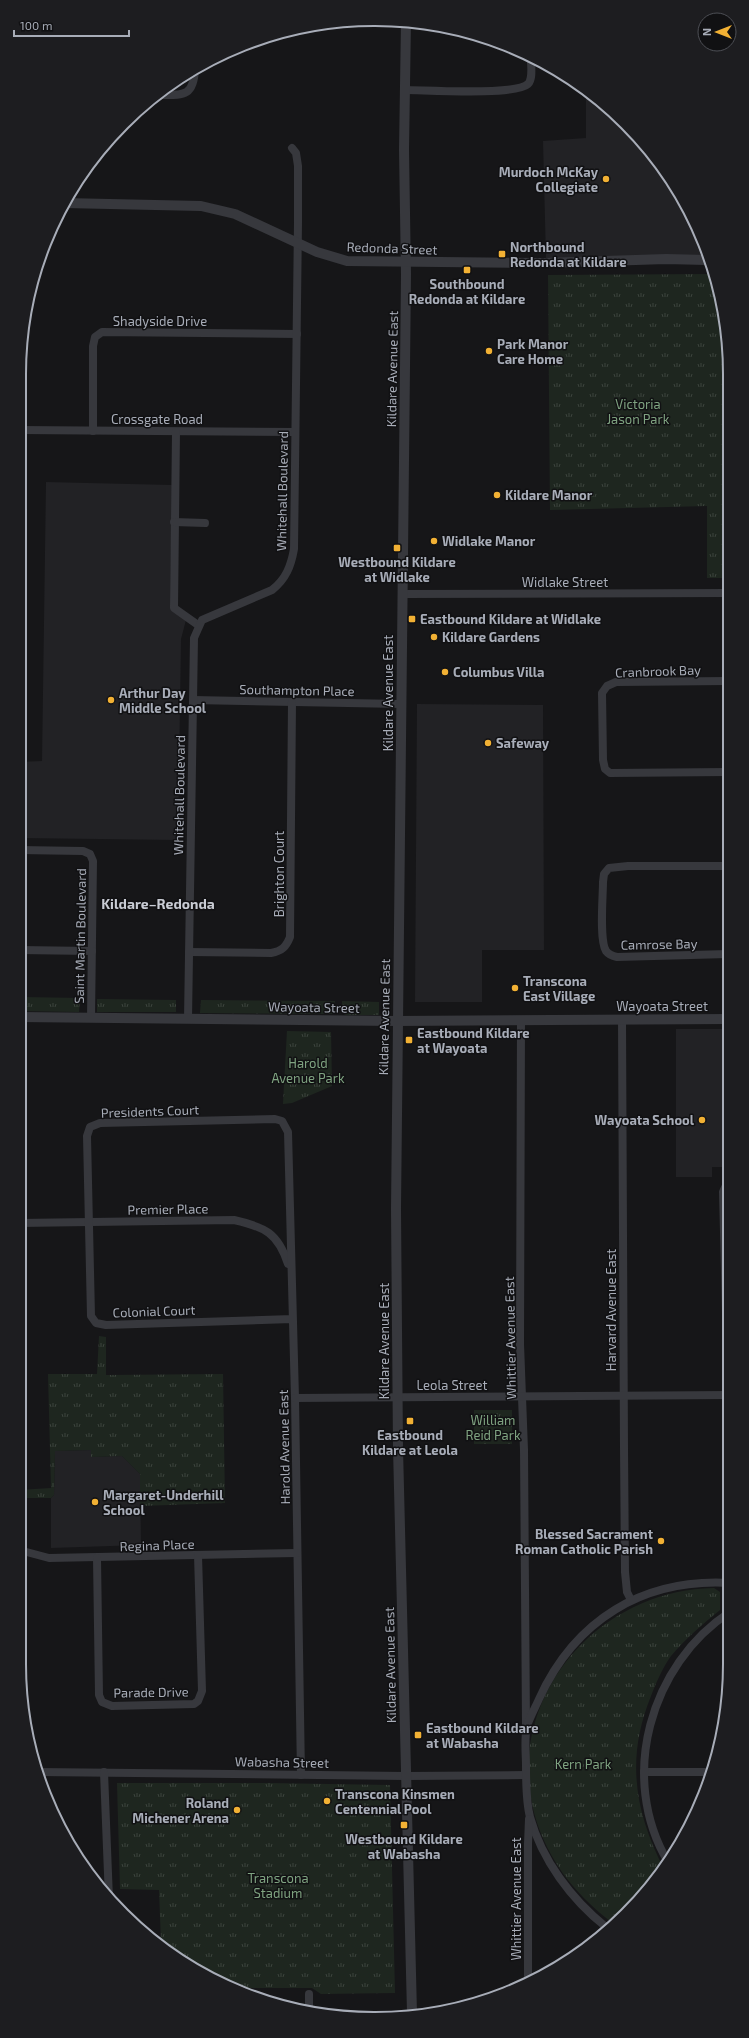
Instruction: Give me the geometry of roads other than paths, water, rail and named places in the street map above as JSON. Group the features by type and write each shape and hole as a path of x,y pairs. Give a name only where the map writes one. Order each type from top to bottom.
{"street":[{"name":"Kildare Avenue East","path":"406,28 401,704 396,1021 397,1397 412,2010"},
{"path":"405,90 471,91 519,89 528,84 530,81 531,63"},
{"path":"166,95 179,95 186,93 195,82 195,76"},
{"name":"Whitehall Boulevard","path":"188,1019 194,638 198,625 202,620 272,590 286,576 291,564 294,549 299,244 298,166 296,153 292,148"},
{"name":"Redonda Street","path":"71,204 201,206 235,214 317,252 347,261 544,263 666,259 704,260"},
{"name":"Shadyside Drive","path":"93,431 93,346 95,337 102,332 297,334"},
{"name":"Crossgate Road","path":"26,430 296,432"},
{"path":"176,432 174,608 198,625"},
{"path":"174,522 205,522"},
{"name":"Widlake Street","path":"402,594 723,593"},
{"name":"Cranbrook Bay","path":"723,681 616,682 608,686 602,693 603,760 605,769 610,773 723,772"},
{"name":"Southampton Place","path":"193,700 401,704"},
{"name":"Brighton Court","path":"189,952 271,953 279,951 287,946 290,937 292,702"},
{"name":"Saint Martin Boulevard","path":"26,850 83,851 90,854 93,861 92,1018"},
{"name":"Camrose Bay","path":"723,866 623,866 609,868 604,874 603,882 602,938 605,950 610,956 617,957 723,954"},
{"path":"26,950 92,951"},
{"name":"Wayoata Street","path":"26,1017 396,1021 723,1019"},
{"name":"Harvard Avenue East","path":"622,1019 625,1572 627,1592 631,1600"},
{"name":"Whittier Avenue East","path":"521,1020 520,1344 523,1397 526,1775 530,1816 528,1844 528,1976"},
{"name":"Presidents Court","path":"89,1222 87,1136 90,1127 98,1124 282,1121"},
{"name":"Harold Avenue East","path":"282,1121 288,1132 290,1272 295,1398 301,1774"},
{"name":"Premier Place","path":"26,1223 234,1220 257,1225 273,1234 284,1250 290,1272"},
{"name":"Colonial Court","path":"89,1222 91,1316 96,1323 106,1325 292,1319"},
{"name":"Leola Street","path":"295,1398 723,1395"},
{"name":"Regina Place","path":"26,1552 49,1558 297,1553"},
{"name":"Parade Drive","path":"97,1558 99,1696 102,1702 112,1706 194,1704 198,1701 202,1691 198,1555"},
{"path":"526,1727 550,1678 566,1653 600,1620 631,1600 687,1584 723,1583"},
{"path":"665,1856 651,1825 648,1808 644,1772 647,1736 654,1711 666,1684 678,1663 692,1645 723,1617"},
{"name":"Wabasha Street","path":"43,1772 406,1776 526,1775"},
{"path":"104,1772 109,1889"},
{"path":"644,1772 706,1772"},
{"path":"530,1816 544,1852 557,1875 582,1906 604,1926"},
{"path":"309,1994 309,2005"}],"place":[{"name":"Murdoch McKay Collegiate","path":"606,179"},
{"name":"Northbound Redonda at Kildare","path":"502,254"},
{"name":"Southbound Redonda at Kildare","path":"467,270"},
{"name":"Park Manor Care Home","path":"489,351"},
{"name":"Kildare Manor","path":"497,495"},
{"name":"Widlake Manor","path":"434,541"},
{"name":"Westbound Kildare at Widlake","path":"397,548"},
{"name":"Eastbound Kildare at Widlake","path":"412,619"},
{"name":"Kildare Gardens","path":"434,637"},
{"name":"Columbus Villa","path":"445,672"},
{"name":"Arthur Day Middle School","path":"111,700"},
{"name":"Safeway","path":"488,743"},
{"name":"Transcona East Village","path":"515,988"},
{"name":"Eastbound Kildare at Wayoata","path":"409,1040"},
{"name":"Wayoata School","path":"702,1120"},
{"name":"Eastbound Kildare at Leola","path":"410,1421"},
{"name":"Margaret-Underhill School","path":"95,1502"},
{"name":"Blessed Sacrament Roman Catholic Parish","path":"661,1541"},
{"name":"Eastbound Kildare at Wabasha","path":"418,1735"},
{"name":"Transcona Kinsmen Centennial Pool","path":"327,1801"},
{"name":"Roland Michener Arena","path":"237,1810"},
{"name":"Westbound Kildare at Wabasha","path":"404,1825"}],"district":[{"name":"Kildare–Redonda","path":"158,903"}],"park label":[{"name":"Victoria Jason Park","path":"638,412"},
{"name":"Harold Avenue Park","path":"308,1070"},
{"name":"William Reid Park","path":"493,1428"},
{"name":"Kern Park","path":"583,1764"},
{"name":"Transcona Stadium","path":"278,1886"}]}
